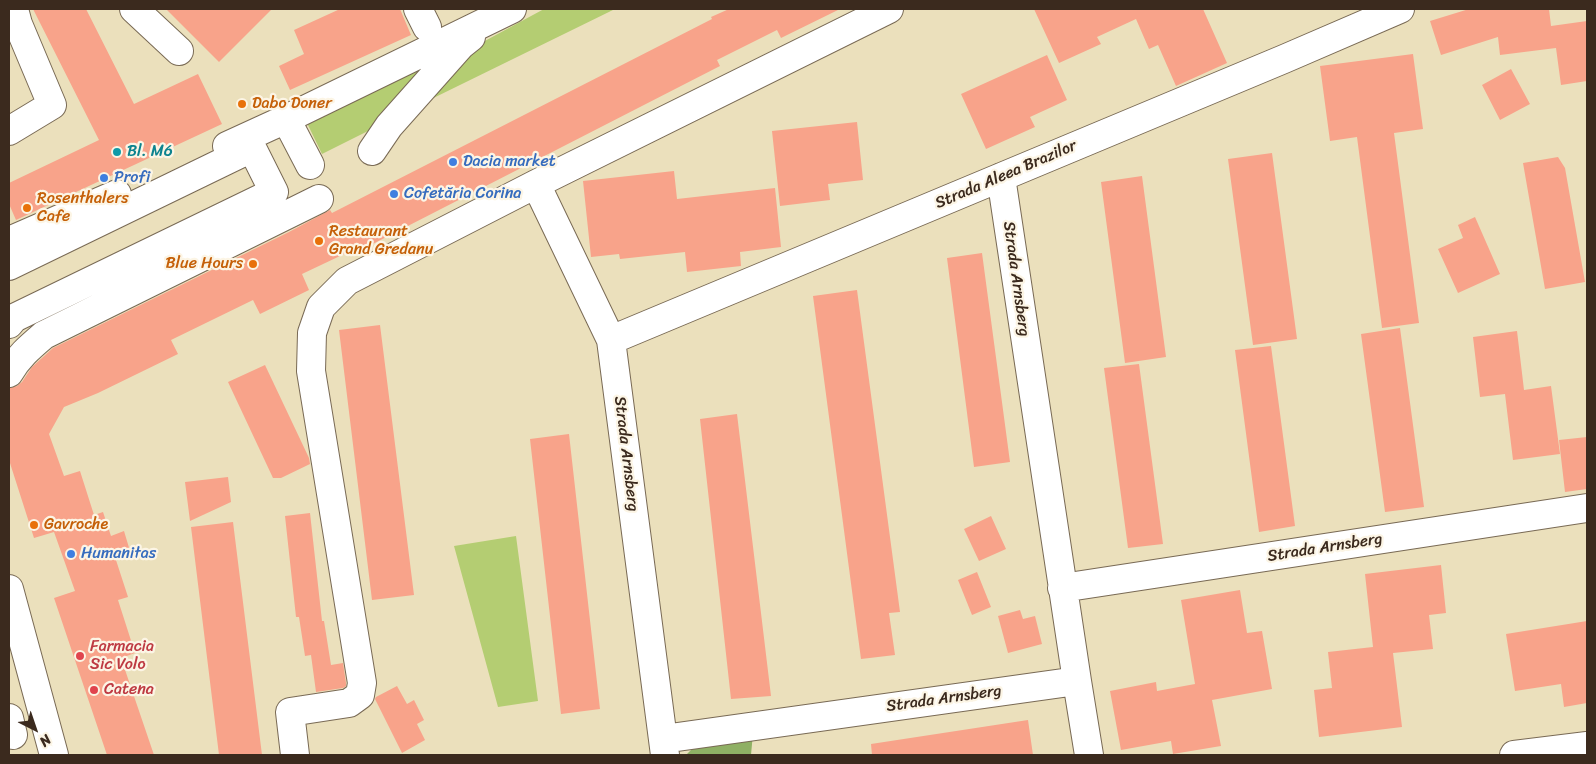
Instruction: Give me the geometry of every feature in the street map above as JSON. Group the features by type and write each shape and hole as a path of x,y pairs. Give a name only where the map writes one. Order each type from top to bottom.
{"street":[{"path":"134,9 179,50"},
{"path":"295,755 290,712 349,703 360,695 362,683 311,371 312,333 321,307 347,281 536,184 889,9"},
{"name":"Strada Aleea Brazilor","path":"611,340 1400,9"},
{"path":"9,241 286,119 503,14"},
{"path":"372,151 390,126 461,45 503,14"},
{"path":"9,131 52,105 14,22"},
{"path":"286,119 310,165"},
{"path":"9,266 252,148 274,192 10,321"},
{"name":"Strada Arnsberg","path":"1001,177 1076,681 1089,755"},
{"name":"Strada Arnsberg","path":"536,184 611,340 664,747 1076,681"},
{"path":"9,373 24,353 44,335 320,199"},
{"name":"Strada Arnsberg","path":"1062,588 1587,508"},
{"path":"9,589 54,755"},
{"path":"1514,755 1587,746"}],"green space":[{"path":"544,9 615,9 411,109 470,49"},
{"path":"435,61 376,127 322,154 307,123"},
{"path":"516,536 538,701 498,707 454,546"},
{"path":"717,724 753,733 751,755 686,755"}],"building":[{"path":"33,9 86,9 134,104 198,74 222,124 16,220 9,204 9,183 99,140"},
{"path":"166,9 272,9 219,62"},
{"path":"340,9 400,9 411,35 290,90 279,66 304,54 294,30"},
{"path":"729,9 840,9 781,38 777,30 717,60 720,66 361,250 359,247 302,274 309,290 260,314 253,300 171,340 178,354 98,393 64,407 49,434 64,476 80,471 94,515 103,512 111,536 124,531 130,551 115,557 128,597 118,600 135,653 121,658 154,755 107,755 54,598 75,591 54,532 34,538 9,460 10,388 22,382 32,367 53,348 330,210 332,213"},
{"path":"1034,9 1203,9 1227,63 1176,86 1158,45 1149,49 1136,19 1097,37 1101,44 1059,63"},
{"path":"1469,9 1549,9 1551,26 1587,21 1587,81 1561,85 1556,48 1500,55 1498,37 1441,55 1430,21"},
{"path":"1413,54 1423,129 1394,133 1419,323 1382,328 1357,137 1330,141 1320,66"},
{"path":"1047,55 1067,100 1030,117 1035,127 986,149 961,94"},
{"path":"1511,69 1530,104 1500,120 1482,85"},
{"path":"857,122 863,180 828,184 830,200 780,206 772,131"},
{"path":"1272,153 1297,339 1253,345 1228,159"},
{"path":"1558,157 1565,168 1585,282 1545,289 1523,163"},
{"path":"674,171 677,199 775,188 781,247 740,252 741,266 687,272 685,252 620,259 619,254 591,257 583,181"},
{"path":"1142,176 1166,357 1125,363 1101,182"},
{"path":"1475,217 1500,274 1458,293 1438,249 1463,238 1458,225"},
{"path":"982,253 1010,462 974,467 947,258"},
{"path":"857,290 900,612 889,613 895,655 861,659 813,296"},
{"path":"380,325 414,595 372,600 339,330"},
{"path":"1400,328 1424,507 1385,512 1361,334"},
{"path":"1517,331 1524,390 1551,386 1560,454 1513,460 1505,394 1480,397 1473,337"},
{"path":"1271,346 1295,526 1259,532 1235,350"},
{"path":"1139,364 1163,544 1128,548 1104,368"},
{"path":"265,365 309,458 310,464 281,478 273,478 228,382"},
{"path":"737,414 771,696 731,699 700,419"},
{"path":"569,434 600,709 561,714 530,439"},
{"path":"1587,437 1587,489 1565,492 1559,440"},
{"path":"228,477 231,502 190,521 185,482"},
{"path":"310,513 322,621 324,621 331,665 343,663 346,683 346,686 343,688 316,692 311,655 305,656 299,617 296,617 285,516"},
{"path":"991,516 1006,549 979,561 964,529"},
{"path":"233,522 262,755 219,755 191,527"},
{"path":"1441,565 1446,613 1429,615 1433,649 1393,653 1402,727 1319,737 1314,690 1332,688 1328,652 1373,647 1365,574"},
{"path":"977,572 991,607 972,615 958,580"},
{"path":"1240,590 1247,633 1262,631 1272,689 1212,700 1221,746 1173,754 1171,741 1121,750 1110,691 1156,682 1157,691 1195,684 1181,600"},
{"path":"1020,610 1023,619 1035,616 1042,644 1008,653 998,616"},
{"path":"1587,621 1587,703 1564,707 1561,684 1515,691 1506,634"},
{"path":"397,686 407,704 414,700 424,720 417,724 425,740 402,753 375,699"},
{"path":"1028,720 1033,755 872,755 871,744"}],"place":[{"name":"Dabo Doner","path":"242,104"},
{"name":"Bl. M6","path":"117,152"},
{"name":"Dacia market","path":"453,162"},
{"name":"Profi","path":"104,178"},
{"name":"Cofetăria Corina","path":"394,194"},
{"name":"Rosenthalers Cafe","path":"27,208"},
{"name":"Restaurant Grand Gredanu","path":"319,241"},
{"name":"Blue Hours","path":"253,264"},
{"name":"Gavroche","path":"34,525"},
{"name":"Humanitas","path":"71,554"},
{"name":"Farmacia Sic Volo","path":"80,656"},
{"name":"Catena","path":"94,690"}]}
